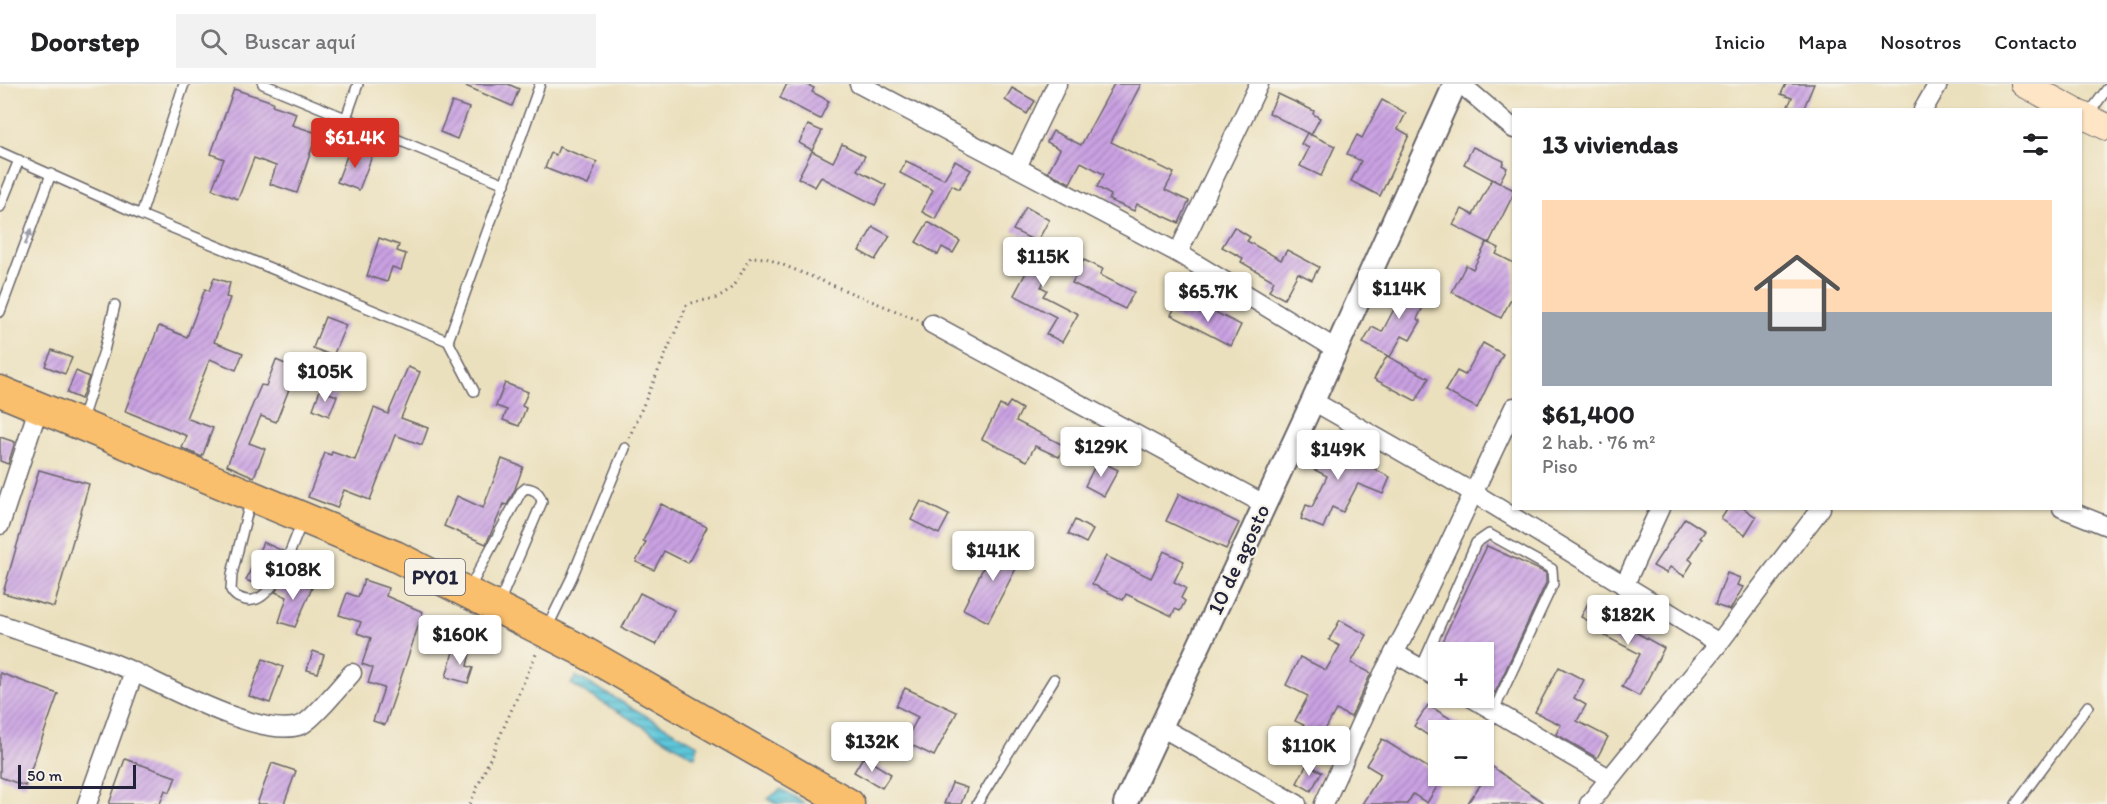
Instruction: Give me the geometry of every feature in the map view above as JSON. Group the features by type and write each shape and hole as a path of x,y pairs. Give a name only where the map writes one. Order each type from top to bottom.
{"highway":[{"name":"PY01","path":"0,391 395,556 577,648 849,804"}],"main road":[{"path":"2034,86 2072,108"}],"street":[{"path":"859,84 1178,253 1336,349"},
{"path":"1017,167 1057,84"},
{"path":"1178,253 1260,84"},
{"name":"10 de agosto","path":"1125,804 1313,401 1455,84"},
{"path":"1461,84 1512,127"},
{"path":"1924,108 1938,84"},
{"path":"932,324 1264,504"},
{"path":"1313,401 1472,492 1719,644"},
{"path":"0,525 39,406"},
{"path":"1324,804 1394,653 1421,603 1512,411"},
{"path":"1624,586 1659,510"},
{"path":"1588,804 1719,644 1820,510"},
{"path":"2067,510 2107,526"},
{"path":"0,624 134,672 156,685 204,705 272,728 288,729 303,725 352,674"},
{"path":"1394,653 1428,672"},
{"path":"87,804 134,672"},
{"path":"1490,708 1609,778"},
{"path":"1161,727 1291,802"}],"lane":[{"path":"141,215 184,84"},
{"path":"263,84 505,184"},
{"path":"346,118 358,84"},
{"path":"448,341 540,84"},
{"path":"2087,117 2107,89"},
{"path":"0,152 141,215 448,341 474,391"},
{"path":"0,207 19,160"},
{"path":"0,312 51,174"},
{"path":"80,424 104,351 115,305"},
{"path":"545,633 572,577 625,448"},
{"path":"467,593 521,492 526,488 533,489 541,497 542,502 497,608"},
{"path":"251,496 232,574 231,590 238,598 250,601 266,595 284,566 304,518"},
{"path":"1421,668 1476,543 1484,536 1489,534 1552,569 1553,584 1494,710"},
{"path":"977,804 1053,679"},
{"path":"2016,804 2088,706"}],"path":[{"path":"625,448 687,305 695,301 720,297 731,288 751,257 766,258 900,314 932,324"},
{"path":"470,804 545,633"}],"water":[{"path":"576,676 698,745 695,757 571,684"},
{"path":"781,789 806,804 776,804 768,799"}],"building":[{"path":"461,84 508,84 519,89 512,106"},
{"path":"787,84 806,84 814,88 812,92 829,101 820,119 780,98"},
{"path":"1114,84 1141,84 1111,142 1174,173 1165,190 1189,201 1179,223 1137,204 1134,211 1109,200 1111,195 1097,187 1104,174 1081,162 1070,183 1048,172 1060,149 1047,142 1053,131 1081,145"},
{"path":"1786,84 1814,84 1804,108 1788,106 1792,98 1781,94"},
{"path":"1012,88 1035,101 1027,114 1005,100"},
{"path":"234,89 273,102 272,105 296,113 292,125 317,133 297,193 270,184 276,166 254,158 238,199 212,189 224,159 211,154"},
{"path":"1278,94 1314,111 1313,114 1320,118 1311,135 1269,113"},
{"path":"1382,100 1406,113 1398,129 1409,135 1380,196 1351,181 1361,161 1347,154 1357,135 1362,138"},
{"path":"452,102 469,108 457,139 440,132"},
{"path":"808,125 822,131 812,150 799,143"},
{"path":"1307,133 1335,146 1321,176 1300,166 1309,148 1301,144"},
{"path":"842,144 865,156 857,170 886,185 875,205 821,177 815,187 798,178 812,151 833,162"},
{"path":"559,147 597,162 588,185 545,168 551,153 556,155"},
{"path":"1473,147 1504,161 1502,165 1507,168 1499,183 1464,164"},
{"path":"350,148 372,156 359,190 337,182"},
{"path":"906,161 944,179 955,161 971,170 959,189 952,185 935,219 922,212 933,190 900,173"},
{"path":"1492,179 1512,189 1512,197 1489,243 1453,225 1462,209 1473,215"},
{"path":"1026,207 1049,220 1037,242 1013,230"},
{"path":"928,222 960,241 953,253 942,247 938,255 916,242"},
{"path":"873,227 890,236 875,260 859,251"},
{"path":"1234,227 1250,237 1247,241 1281,260 1287,250 1319,267 1312,280 1298,273 1284,299 1269,291 1274,281 1241,262 1243,258 1222,247"},
{"path":"379,238 399,245 397,251 406,254 401,270 392,267 387,282 367,276"},
{"path":"1028,238 1059,254 1041,287 1047,290 1043,296 1078,314 1062,342 1046,334 1056,317 1014,295 1031,263 1018,256"},
{"path":"1487,242 1499,248 1496,254 1512,262 1512,298 1501,318 1452,292 1466,265 1473,269"},
{"path":"1084,260 1103,269 1100,275 1134,292 1125,309 1072,283"},
{"path":"214,278 230,283 226,297 230,298 214,342 243,353 236,370 210,359 186,418 213,428 202,457 182,448 187,436 125,411 159,326 187,337 205,289 209,291"},
{"path":"1407,278 1426,287 1417,304 1423,307 1417,319 1421,321 1410,340 1402,336 1390,357 1363,343 1372,327 1382,332 1402,294 1400,292"},
{"path":"1178,302 1200,313 1203,306 1241,325 1231,346 1171,315"},
{"path":"325,317 346,325 333,356 313,348"},
{"path":"1483,343 1503,354 1477,408 1445,391 1457,371 1465,375"},
{"path":"52,350 72,358 65,374 45,366"},
{"path":"1387,356 1429,378 1416,401 1374,379"},
{"path":"276,360 297,369 276,422 261,416 249,443 265,449 254,477 227,465 261,385 266,386"},
{"path":"408,367 420,372 401,418 428,428 422,445 395,435 370,500 344,490 337,508 308,497 325,453 331,455 332,452 355,460 374,408 388,414"},
{"path":"76,371 89,377 81,399 67,393"},
{"path":"505,383 528,392 522,406 526,408 519,426 503,420 507,410 496,406"},
{"path":"320,390 337,396 329,416 313,409"},
{"path":"1010,402 1022,409 1016,421 1065,446 1059,457 1035,446 1027,461 982,439 1000,405 1006,408"},
{"path":"0,437 15,442 8,464 0,461"},
{"path":"1317,439 1390,477 1383,494 1358,484 1343,512 1332,507 1323,528 1301,519 1306,505 1312,507 1327,476 1303,464"},
{"path":"502,459 523,467 515,489 507,505 504,504 486,544 444,526 457,496 483,508"},
{"path":"1098,460 1118,470 1104,496 1085,486"},
{"path":"39,470 89,484 54,607 3,593"},
{"path":"1179,494 1239,523 1226,549 1166,521"},
{"path":"921,501 949,515 939,534 911,520"},
{"path":"661,504 707,527 688,563 664,551 654,570 636,562 646,542 643,541"},
{"path":"1727,510 1746,510 1756,517 1745,535 1721,519"},
{"path":"1685,518 1705,531 1689,559 1693,562 1684,576 1670,567 1666,573 1653,566"},
{"path":"1075,520 1093,530 1086,543 1068,534"},
{"path":"263,542 283,551 262,587 246,580"},
{"path":"996,542 1023,555 988,622 963,609"},
{"path":"1487,546 1546,573 1546,583 1495,693 1494,642 1442,642"},
{"path":"1164,551 1184,561 1174,582 1186,588 1181,598 1185,601 1180,611 1175,609 1172,616 1126,594 1123,600 1092,584 1106,556 1151,578"},
{"path":"1727,573 1740,578 1737,585 1743,587 1730,610 1715,605"},
{"path":"285,579 312,588 295,627 279,622 287,597 275,592"},
{"path":"364,580 388,588 386,596 423,612 385,725 373,721 384,688 368,683 373,668 362,664 371,638 357,633 361,622 339,615 347,593 358,597"},
{"path":"640,593 674,610 656,645 622,628"},
{"path":"1588,603 1640,629 1637,633 1664,648 1639,696 1622,687 1640,654 1605,636 1607,631 1581,617"},
{"path":"1340,620 1367,635 1351,663 1371,673 1351,717 1336,710 1305,762 1289,755 1304,725 1295,721 1308,696 1286,685 1300,657 1326,670 1340,646 1329,640"},
{"path":"454,648 470,653 467,666 473,668 468,683 446,677"},
{"path":"313,651 324,655 318,673 307,670"},
{"path":"263,659 283,667 270,703 249,696"},
{"path":"1559,667 1584,680 1574,698 1586,705 1577,721 1608,737 1597,758 1556,734 1561,725 1535,712"},
{"path":"0,673 58,694 25,786 0,777"},
{"path":"905,688 957,712 934,756 905,742 918,717 896,706"},
{"path":"1428,705 1428,708 1433,708 1453,720 1428,720 1428,735 1414,726"},
{"path":"1382,739 1428,768 1428,786 1437,786 1427,803 1413,794 1407,804 1362,804 1381,774 1366,765"},
{"path":"863,757 891,774 882,788 854,772"},
{"path":"125,759 176,777 170,792 165,790 160,804 109,804"},
{"path":"272,763 296,771 284,804 257,804"},
{"path":"1307,764 1322,772 1311,791 1297,783"},
{"path":"1494,768 1546,804 1467,804 1480,786 1494,786"},
{"path":"952,783 967,788 961,804 944,804"}]}
